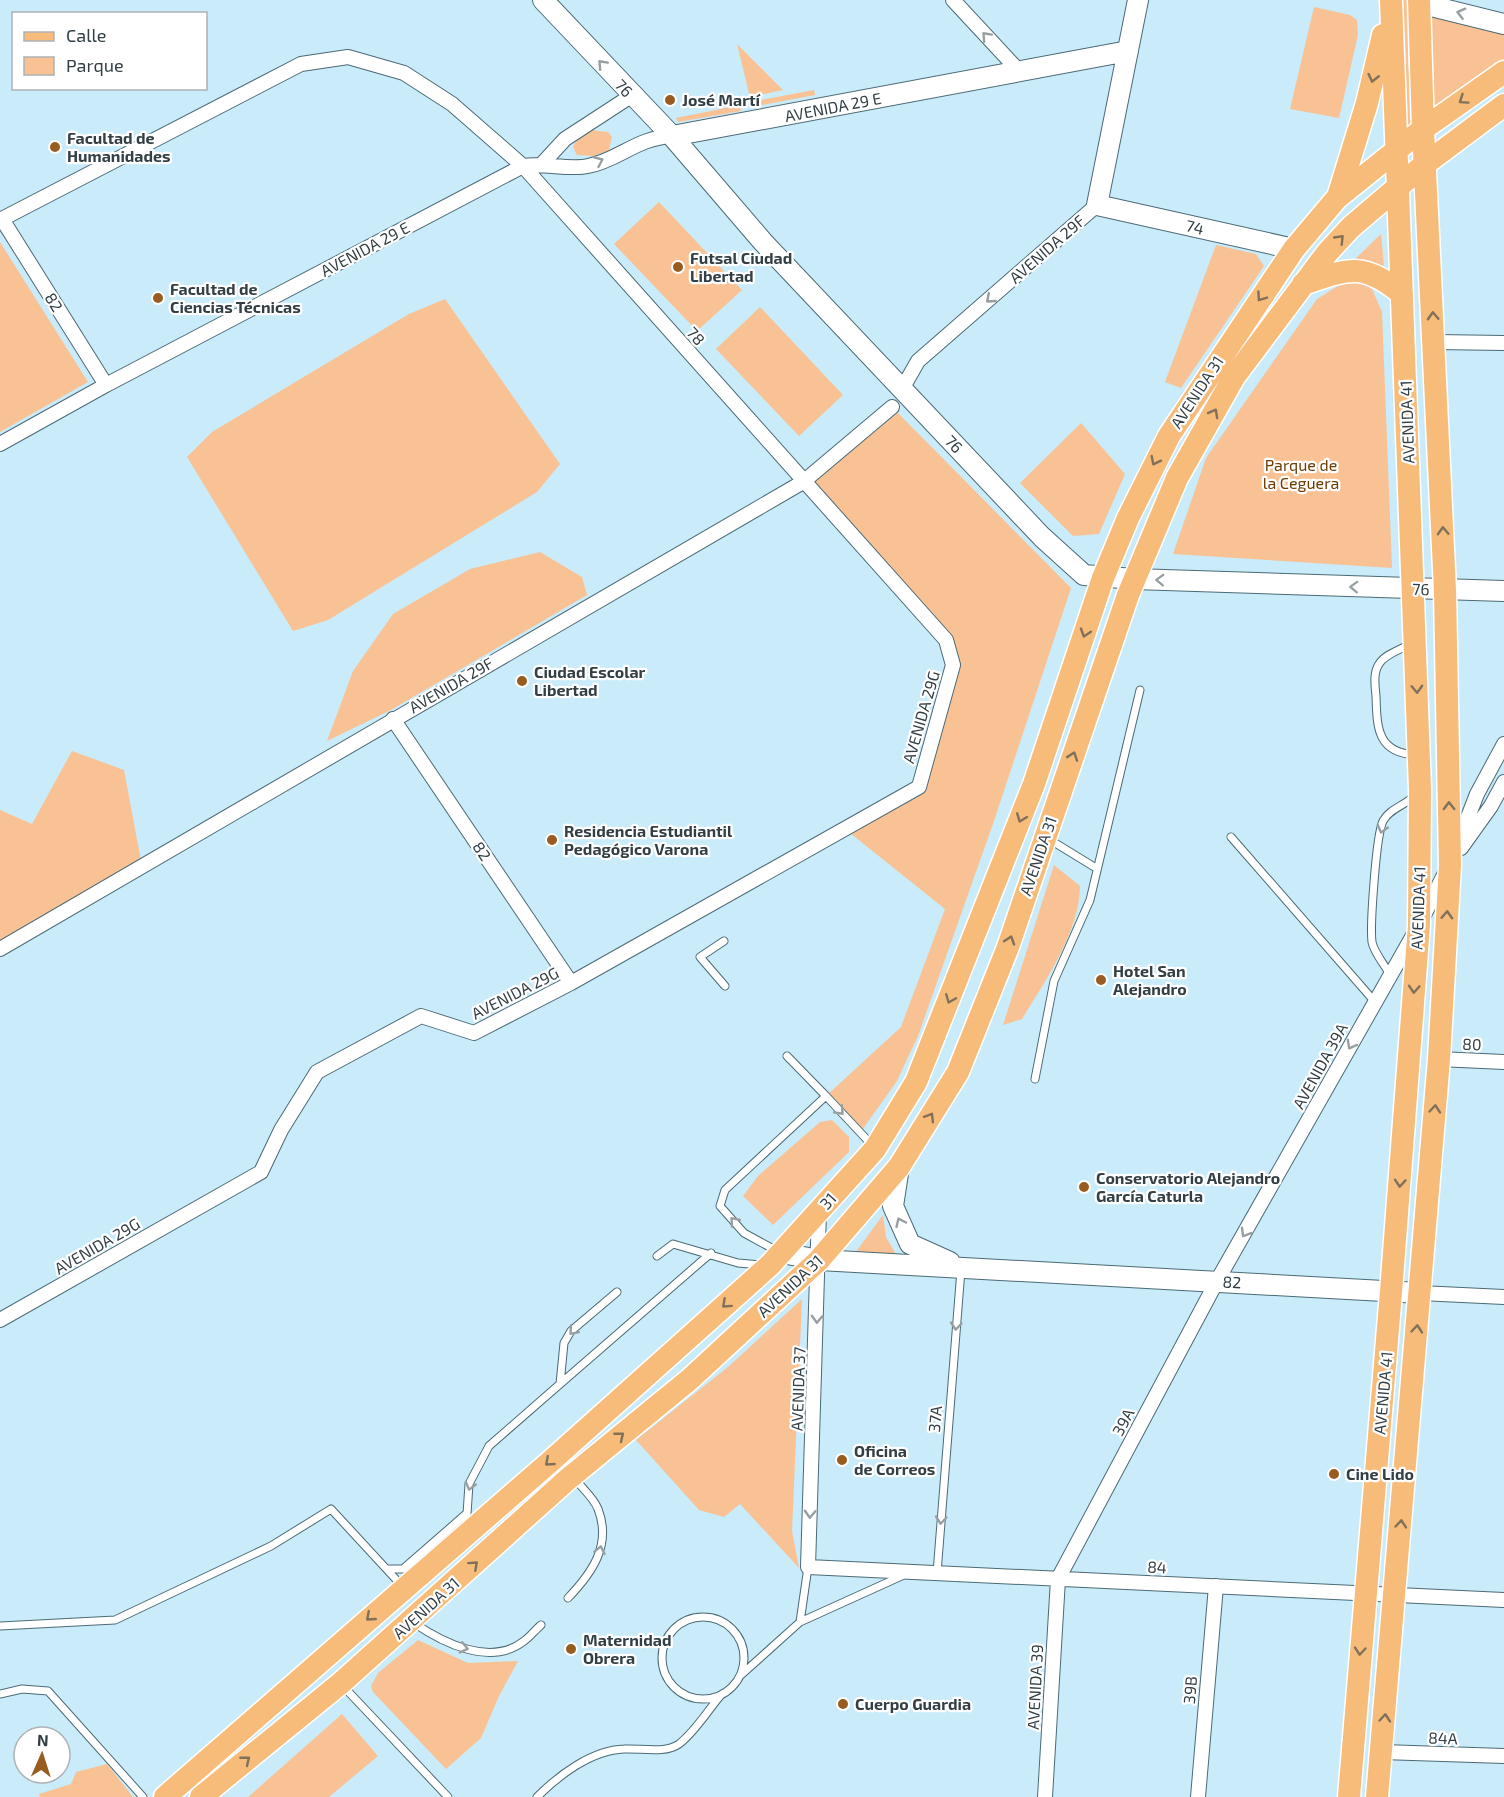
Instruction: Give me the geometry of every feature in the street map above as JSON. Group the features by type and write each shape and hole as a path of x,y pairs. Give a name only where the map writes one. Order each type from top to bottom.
{"main road":[{"path":"1391,0 1396,150"},
{"path":"1337,198 1367,103 1391,0"},
{"path":"1419,2 1425,164"},
{"path":"1396,150 1504,72"},
{"path":"1425,164 1504,105"},
{"name":"AVENIDA 41","path":"1349,1797 1392,1292 1419,925 1419,755 1396,150"},
{"name":"AVENIDA 31","path":"875,1149 916,1082 1034,784 1103,578 1128,518 1169,436 1294,249 1337,198 1396,150"},
{"name":"AVENIDA 41","path":"1377,1797 1439,1059 1450,865 1445,590 1425,164"},
{"name":"AVENIDA 31","path":"201,1797 341,1683 412,1622 573,1475 689,1380 819,1260 899,1167 958,1072 1008,947 1044,836 1131,587 1177,478 1234,377 1327,253 1397,186 1425,164"},
{"path":"1303,284 1343,270 1364,270 1386,281 1402,294"},
{"name":"31","path":"776,1259 875,1149"},
{"name":"AVENIDA 31","path":"165,1797 404,1588 466,1524 776,1259"}],"street":[{"name":"76","path":"543,0 631,96 672,136 763,242 1042,537 1084,575 1131,587 1504,591"},
{"path":"953,0 1019,71"},
{"name":"AVENIDA 29F","path":"902,389 918,361 1097,205 1138,0"},
{"path":"1419,2 1504,24"},
{"name":"AVENIDA 29 E","path":"0,444 106,385 523,166 542,164 588,166 651,137 672,136 1128,51"},
{"name":"78","path":"1,219 300,64 348,57 404,73 452,104 523,166 946,640"},
{"path":"542,164 565,139 631,96"},
{"name":"74","path":"1097,205 1294,249"},
{"name":"82","path":"1,219 106,385"},
{"path":"1435,342 1504,343"},
{"name":"AVENIDA 29F","path":"0,949 803,482 892,407"},
{"name":"AVENIDA 29G","path":"0,1320 261,1172 281,1130 317,1072 421,1016 474,1033 572,983 919,787 953,665 946,640"},
{"name":"82","path":"393,719 572,983"},
{"name":"AVENIDA 39A","path":"1217,1281 1419,925 1450,865 1477,794 1504,744"},
{"name":"AVENIDA 39A","path":"1450,865 1498,807 1504,782"},
{"name":"80","path":"1439,1059 1504,1062"},
{"name":"82","path":"899,1167 893,1206 910,1244 961,1267"},
{"name":"AVENIDA 37","path":"808,1567 819,1211"},
{"name":"82","path":"776,1259 1504,1297"},
{"name":"39A","path":"1058,1579 1217,1281"},
{"name":"84","path":"808,1567 1504,1600"},
{"name":"AVENIDA 39","path":"1045,1797 1058,1579"},
{"name":"39B","path":"1198,1797 1216,1586"},
{"name":"84A","path":"1382,1752 1504,1756"}],"lane":[{"path":"1415,642 1384,658 1378,665 1375,672 1376,716 1377,727 1389,746 1403,754 1419,755"},
{"path":"1035,1079 1054,981 1090,900 1140,690"},
{"path":"1390,975 1372,945 1371,922 1380,829 1393,809 1408,802 1420,789"},
{"path":"1044,836 1061,844 1096,868"},
{"path":"1231,837 1375,1002"},
{"path":"724,941 700,957 725,986"},
{"path":"787,1056 875,1149"},
{"path":"776,1259 744,1233 720,1206 725,1190 826,1096"},
{"path":"657,1256 673,1244 711,1253 738,1263 776,1259"},
{"path":"387,1569 404,1569 466,1524 469,1484 489,1446 711,1253"},
{"name":"37A","path":"937,1573 961,1267"},
{"path":"560,1384 564,1343 571,1330 617,1292"},
{"path":"568,1598 587,1577 599,1557 603,1532 598,1507 573,1475"},
{"path":"0,1626 116,1620 271,1546 331,1509 404,1588"},
{"path":"800,1622 808,1567"},
{"path":"537,1797 558,1776 594,1758 622,1749 653,1750 678,1745 721,1695 800,1622 911,1572"},
{"path":"721,1695 695,1698 682,1693 664,1673 663,1646 669,1634 679,1624 692,1618 705,1617 719,1620 730,1627 739,1638 744,1651 744,1664 740,1677"},
{"path":"412,1622 455,1646 500,1652 522,1643 541,1625"},
{"path":"341,1683 448,1797"},
{"path":"0,1694 21,1689 48,1691 142,1797"}],"green space":[{"path":"1403,0 1408,0 1408,59 1413,124 1406,129 1402,49"},
{"path":"1419,3 1504,24 1504,72 1423,129"},
{"path":"1314,7 1350,15 1357,20 1358,35 1339,118 1290,109"},
{"path":"737,44 783,90 750,97"},
{"path":"814,90 815,95 757,106 756,101"},
{"path":"740,105 741,111 678,122 676,118"},
{"path":"591,130 608,132 612,137 609,150 594,156 577,155 573,147 577,139"},
{"name":"Futsal Ciudad Libertad","path":"659,202 742,290 697,331 614,244"},
{"path":"1381,234 1384,266 1354,260"},
{"path":"0,242 88,382 0,432"},
{"path":"1216,245 1256,254 1264,266 1181,388 1165,382"},
{"name":"Parque de la Ceguera","path":"1356,281 1372,289 1382,312 1392,568 1173,554 1206,458 1317,299 1341,284"},
{"path":"445,299 560,464 537,492 328,620 293,631 187,457 212,432 409,314"},
{"name":"Futsal Ciudad Libertad","path":"760,307 843,395 799,436 716,349"},
{"path":"892,407 1071,588 994,821 918,1036 897,1081 860,1133 826,1096 901,1027 945,909 845,829 919,787 953,665 946,640 803,482"},
{"path":"1081,423 1125,474 1099,534 1073,536 1020,483"},
{"path":"540,552 582,577 587,595 391,710 327,741 353,671 393,614 470,569"},
{"path":"72,751 124,770 142,866 0,949 0,810 32,824"},
{"path":"1054,865 1080,886 1074,920 1060,955 1022,1019 1003,1025"},
{"path":"832,1120 849,1137 849,1152 773,1225 743,1196 758,1176 820,1122"},
{"path":"883,1215 886,1237 897,1256 855,1253"},
{"path":"802,1299 792,1531 799,1568 740,1504 724,1517 699,1510 636,1440 728,1367"},
{"path":"418,1640 468,1663 518,1661 499,1696 481,1738 446,1769 373,1692 371,1686 378,1673"},
{"path":"342,1714 378,1756 329,1797 248,1797"},
{"path":"107,1764 133,1797 40,1797 39,1794 72,1785 76,1772"}],"place":[{"name":"José Martí","path":"670,100"},
{"name":"Facultad de Humanidades","path":"55,147"},
{"name":"Futsal Ciudad Libertad","path":"678,267"},
{"name":"Facultad de Ciencias Técnicas","path":"158,298"},
{"name":"Ciudad Escolar Libertad","path":"522,681"},
{"name":"Residencia Estudiantil Pedagógico Varona","path":"552,840"},
{"name":"Hotel San Alejandro","path":"1101,980"},
{"name":"Conservatorio Alejandro García Caturla","path":"1084,1187"},
{"name":"Oficina de Correos","path":"842,1460"},
{"name":"Cine Lido","path":"1334,1474"},
{"name":"Maternidad Obrera","path":"571,1649"},
{"name":"Cuerpo Guardia","path":"843,1704"}]}
